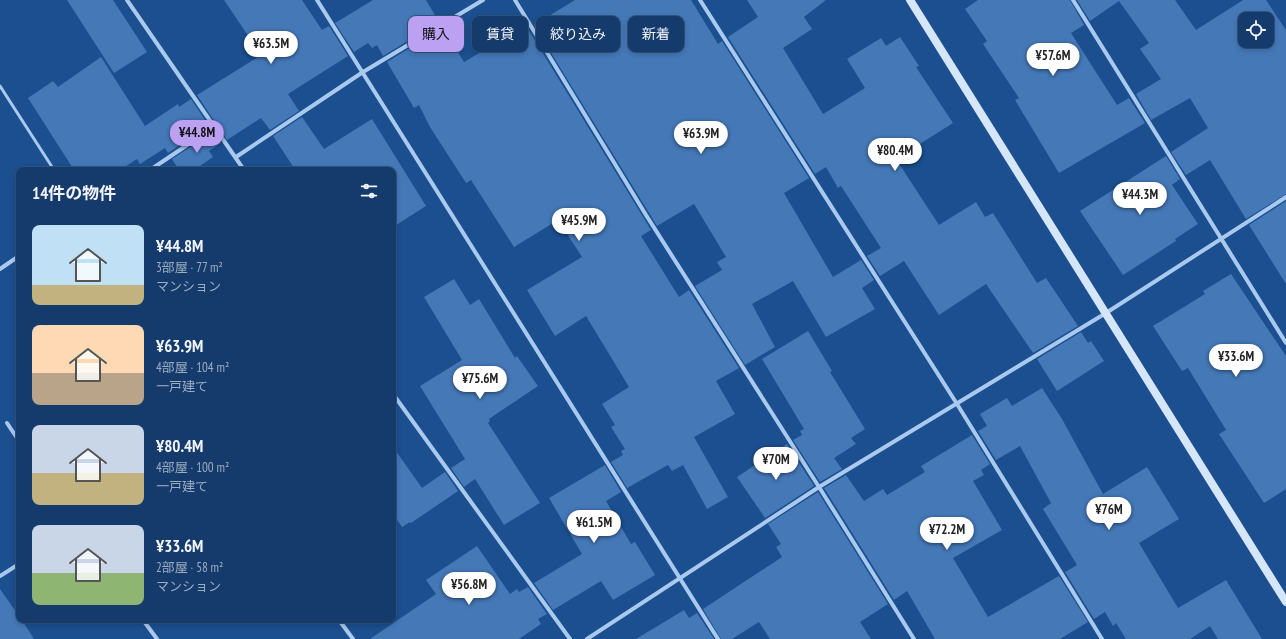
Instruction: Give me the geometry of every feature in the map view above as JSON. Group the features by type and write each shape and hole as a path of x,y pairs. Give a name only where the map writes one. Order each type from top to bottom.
{"street":[{"path":"127,0 242,167"},
{"path":"317,0 718,639"},
{"path":"236,157 363,72 483,0"},
{"path":"515,0 646,215 914,639"},
{"path":"700,0 957,404 1102,639"},
{"path":"910,0 1286,602"},
{"path":"1073,0 1286,343"},
{"path":"155,167 214,128"},
{"path":"586,639 819,487 1106,313 1286,197"},
{"path":"0,269 16,258"},
{"path":"396,398 570,639"},
{"path":"7,423 16,436"},
{"path":"0,576 16,566"},
{"path":"145,623 157,639"},
{"path":"341,623 352,639"}],"lane":[{"path":"0,86 52,167"}],"building":[{"path":"67,0 113,0 147,52 114,73"},
{"path":"224,0 302,0 322,30 329,26 348,56 288,94 299,111 270,130 261,118 227,140 197,95 261,55"},
{"path":"373,0 426,0 435,16 408,16 408,41 383,56 377,45 372,48 368,43 354,52 335,23"},
{"path":"575,0 691,0 718,44 722,41 809,178 784,193 833,277 861,260 874,280 862,288 875,309 826,337 793,281 752,304 775,347 745,365 695,286 722,270 717,262 726,257 694,204 657,226 551,52 620,52 620,16 549,16"},
{"path":"747,0 826,0 804,17 812,29 783,48 823,114 865,88 847,59 881,38 886,46 900,37 919,66 916,67 953,123 896,159 939,225 976,202 985,217 993,213 1037,283 1046,278 1078,326 1033,353 986,284 939,315 904,261 880,276 867,256 881,248 841,186 838,188 826,167 815,174 728,37 758,17"},
{"path":"978,0 1070,0 1084,25 1071,33 1117,105 1129,98 1145,123 1059,173 1015,100 1019,98 983,44 987,41 965,9"},
{"path":"1077,0 1175,0 1196,30 1243,0 1266,0 1274,12 1286,30 1286,194 1246,219 1210,160 1186,175 1171,152 1208,128 1190,98 1151,120 1136,94 1161,79 1140,49 1149,43 1119,1 1090,21"},
{"path":"528,29 536,42 536,52 542,52 651,230 641,236 679,297 689,290 739,368 716,381 735,414 694,437 728,497 707,509 683,465 672,471 668,465 627,488 611,462 623,455 621,451 625,449 611,427 615,425 602,404 629,387 586,316 555,336 527,290 582,257 558,220 514,247 471,180 466,183 430,127 419,105 414,108 387,62 408,49 408,52 458,52 464,62 481,52 528,52"},
{"path":"101,57 145,126 178,104 179,107 191,99 209,126 168,153 165,148 140,164 137,159 125,167 72,167 28,98 53,81 58,87"},
{"path":"302,117 324,149 372,119 426,206 396,225 396,167 293,167 273,136"},
{"path":"213,132 221,143 209,151 213,157 198,167 177,167 172,159"},
{"path":"1166,156 1180,179 1172,185 1198,224 1175,239 1176,241 1123,275 1080,211"},
{"path":"1286,201 1286,284 1249,225"},
{"path":"1231,274 1286,356 1286,489 1264,503 1219,434 1226,430 1188,368 1182,371 1153,326 1205,294 1203,291"},
{"path":"454,279 470,305 479,299 515,358 517,356 538,386 489,419 490,421 488,423 540,503 504,525 475,479 464,487 451,468 465,459 420,386 462,360 424,297"},
{"path":"808,331 832,371 830,372 865,429 851,438 856,444 834,458 842,469 820,482 793,440 802,435 800,431 804,429 762,359"},
{"path":"1081,332 1088,343 1091,341 1104,361 1057,391 1037,359"},
{"path":"1042,388 1062,419 1103,494 1147,467 1179,519 1139,543 1178,608 1226,580 1262,639 1218,639 1210,626 1190,639 1126,639 1116,623 1113,626 1105,612 1094,619 1065,572 1077,565 1043,509 1051,503 1020,446 996,460 978,431 987,426 980,414 1007,398 1012,406"},
{"path":"972,435 990,464 981,470 984,475 973,481 1002,530 953,558 988,617 1059,576 1088,622 1060,639 935,639 907,591 894,600 824,488 846,475 864,501 883,489 887,495 925,472 921,466"},
{"path":"787,444 814,486 765,518 737,477"},
{"path":"396,451 422,488 445,472 458,491 411,523 410,522 402,527 396,518"},
{"path":"605,465 621,492 606,501 631,544 635,542 655,575 613,600 601,581 553,610 534,583 582,554 549,498"},
{"path":"818,492 888,604 860,622 871,639 770,639 759,622 732,639 721,639 703,609 782,557 776,547 781,544 768,524"},
{"path":"477,546 510,594 517,589 519,592 528,587 547,614 538,619 541,624 519,639 370,639 393,623 396,623 396,621 436,594 426,580"},
{"path":"0,589 16,612 16,623 24,623 34,639 0,639"},
{"path":"684,610 689,618 697,613 714,639 636,639"}]}
